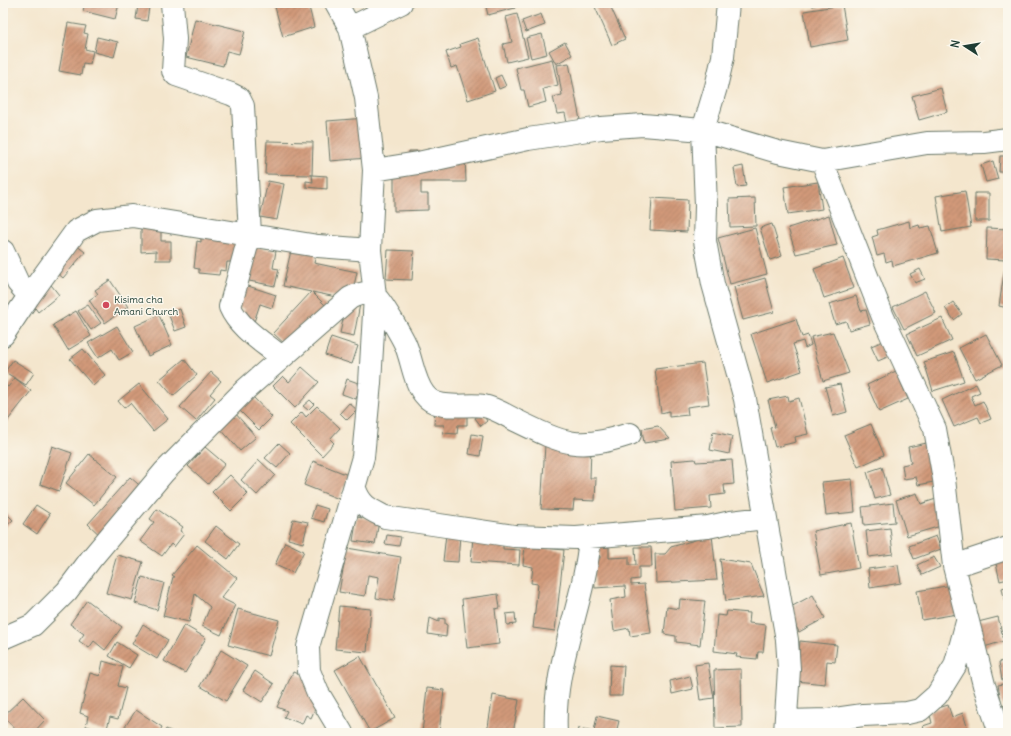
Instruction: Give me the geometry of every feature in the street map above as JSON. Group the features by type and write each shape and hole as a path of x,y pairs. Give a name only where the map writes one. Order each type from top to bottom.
{"street":[{"path":"172,3 174,40 173,71 176,75 231,94 239,98 243,106 250,234 230,307 234,316 246,328 281,357"},
{"path":"336,3 350,28 366,98 374,170 370,250 375,296 370,384 363,457 355,489 308,647 309,671 318,693 342,733"},
{"path":"350,28 401,3"},
{"path":"728,3 723,57 703,130 706,206 705,241 713,284 745,399 787,640 789,669 786,727 863,715 907,713 920,710 937,695 955,666 967,622"},
{"path":"374,170 418,163 528,139 601,128 643,125 703,130 778,152 822,161 927,144 984,142 1008,139"},
{"path":"822,161 883,317 935,429 944,479 954,566 984,685 1000,733"},
{"path":"3,336 29,296 76,231 97,220 132,216 318,246 370,250"},
{"path":"3,251 18,282 29,296"},
{"path":"3,638 33,625 67,591 91,559 164,472 246,389 281,357 350,298 358,293 366,293 375,296 405,344 418,383 423,394 430,401 441,405 485,406 549,437 571,443 587,444 605,442 630,434"},
{"path":"355,489 359,501 368,508 385,517 514,536 590,537 708,527 731,522 765,518"},
{"path":"556,733 555,716 558,679 572,619 583,586 590,537"},
{"path":"954,566 1008,548"}],"building":[{"path":"85,3 119,4 115,19 83,11"},
{"path":"274,3 308,3 314,27 283,37"},
{"path":"485,3 514,3 515,8 488,15"},
{"path":"604,3 609,3 625,39 612,45 595,7"},
{"path":"811,3 821,3 812,6"},
{"path":"138,5 149,7 147,21 136,19"},
{"path":"842,5 848,40 810,47 804,11"},
{"path":"517,14 528,57 507,62 503,44 512,42 506,17"},
{"path":"541,14 545,25 526,32 522,21"},
{"path":"195,19 245,31 239,54 227,51 223,66 186,57"},
{"path":"68,23 86,26 84,33 88,34 85,49 93,51 90,64 83,63 81,75 59,71"},
{"path":"542,34 547,54 531,58 526,38"},
{"path":"97,37 118,42 114,57 94,52"},
{"path":"478,38 495,91 468,100 457,66 451,68 446,52 461,47 460,44"},
{"path":"565,42 572,55 556,64 549,51"},
{"path":"552,59 558,85 543,89 546,102 528,107 524,90 521,90 516,68"},
{"path":"569,63 580,120 567,123 565,113 557,114 553,97 562,95 557,65"},
{"path":"501,75 506,86 499,89 495,78"},
{"path":"941,88 947,112 919,120 912,96"},
{"path":"366,118 368,158 330,161 327,121"},
{"path":"267,141 313,142 312,175 265,174"},
{"path":"409,151 419,151 419,156 465,155 466,182 421,182 421,194 428,194 428,210 394,211 394,158 409,158"},
{"path":"1000,156 1008,156 1008,172 999,172"},
{"path":"993,161 998,179 986,182 981,165"},
{"path":"743,166 746,186 737,187 734,168"},
{"path":"312,175 327,176 327,189 306,187 306,181 313,182"},
{"path":"268,181 284,184 277,220 260,217"},
{"path":"818,182 822,209 788,214 784,187"},
{"path":"965,191 971,227 942,232 936,196"},
{"path":"975,193 989,193 989,221 975,221"},
{"path":"652,198 688,200 687,232 650,230"},
{"path":"755,198 756,226 730,227 729,199"},
{"path":"829,215 837,245 796,254 788,228"},
{"path":"909,221 910,228 919,225 920,228 930,226 938,253 893,266 892,260 886,262 884,254 877,256 872,237 878,235 877,230"},
{"path":"141,222 161,222 161,241 171,241 171,260 156,260 156,251 141,252"},
{"path":"772,224 782,256 770,260 760,228"},
{"path":"755,228 767,274 730,284 718,238"},
{"path":"987,228 1008,229 1008,308 999,306 1006,260 986,259"},
{"path":"201,235 237,238 234,262 227,262 226,271 220,270 219,275 199,273 199,269 194,268 197,241 201,242"},
{"path":"76,245 85,252 63,278 55,271"},
{"path":"252,246 276,251 273,268 279,269 275,286 244,280"},
{"path":"292,246 317,251 314,263 357,272 351,300 312,292 327,307 288,347 273,333 311,292 283,286"},
{"path":"388,250 414,251 412,280 386,279"},
{"path":"843,258 854,288 824,298 814,269"},
{"path":"920,269 925,279 915,283 910,274"},
{"path":"765,278 774,312 743,320 734,287"},
{"path":"110,280 128,307 105,323 89,300 98,294 95,290"},
{"path":"48,281 59,295 38,312 27,297"},
{"path":"242,284 276,295 272,308 260,304 254,322 241,318 244,309 235,306"},
{"path":"925,291 936,313 904,329 893,307"},
{"path":"856,296 861,311 866,310 870,324 849,330 846,321 835,324 829,304"},
{"path":"347,302 360,304 354,336 340,333"},
{"path":"953,302 962,314 954,320 945,308"},
{"path":"88,305 101,323 91,330 78,311"},
{"path":"180,309 186,327 175,331 168,313"},
{"path":"76,311 91,336 68,350 53,325"},
{"path":"159,315 172,345 148,356 135,326"},
{"path":"942,318 952,340 917,356 907,334"},
{"path":"796,319 802,337 808,335 811,345 805,348 803,341 793,344 802,371 767,383 751,334"},
{"path":"117,326 133,352 119,360 112,349 98,358 88,343"},
{"path":"833,332 849,373 823,381 811,337"},
{"path":"986,334 1002,365 975,379 959,348"},
{"path":"331,337 358,346 352,364 325,355"},
{"path":"886,340 892,355 878,361 871,346"},
{"path":"83,349 105,375 93,386 70,359"},
{"path":"954,352 964,381 933,391 924,362"},
{"path":"184,359 197,375 173,396 159,380"},
{"path":"13,360 34,373 26,385 5,372"},
{"path":"703,363 709,404 687,407 688,415 669,417 669,411 661,413 655,369"},
{"path":"302,367 319,382 295,408 273,386 283,376 289,382"},
{"path":"896,371 908,399 879,412 867,385"},
{"path":"211,372 221,381 210,394 215,398 196,421 180,407"},
{"path":"15,378 31,391 5,424 3,422 3,384 8,387"},
{"path":"347,379 361,384 356,399 342,394"},
{"path":"139,384 168,419 153,431 130,403 124,408 118,401"},
{"path":"840,384 847,412 833,416 825,387"},
{"path":"976,384 980,392 971,396 975,405 983,401 991,419 981,423 978,417 954,427 942,400"},
{"path":"788,396 789,401 799,398 808,434 795,437 796,442 775,447 770,428 775,427 768,400"},
{"path":"253,397 272,417 259,430 239,410"},
{"path":"310,400 314,404 308,410 303,406"},
{"path":"349,403 357,410 347,420 340,413"},
{"path":"317,406 340,428 330,439 334,443 322,456 290,424 302,412 306,417"},
{"path":"435,407 467,410 467,425 458,425 457,434 443,433 444,425 434,425"},
{"path":"235,413 256,437 240,451 219,427"},
{"path":"482,413 487,421 481,426 475,418"},
{"path":"871,424 884,455 858,467 844,435"},
{"path":"658,426 670,439 644,443 642,429"},
{"path":"713,432 732,436 729,454 710,450"},
{"path":"472,434 483,436 480,456 469,454"},
{"path":"936,441 944,480 918,485 916,477 904,479 902,465 911,463 908,447"},
{"path":"279,443 290,453 277,468 265,458"},
{"path":"545,445 591,448 590,478 596,478 595,501 574,500 573,510 541,509"},
{"path":"52,446 72,453 59,491 40,484"},
{"path":"205,447 225,464 208,484 188,466"},
{"path":"89,454 117,477 94,505 66,483"},
{"path":"695,459 696,462 732,460 734,484 724,485 725,494 710,496 711,508 675,511 671,461"},
{"path":"259,460 275,475 257,495 241,480"},
{"path":"313,461 348,475 339,499 304,485"},
{"path":"882,467 890,495 875,499 867,472"},
{"path":"230,475 248,494 231,511 212,492"},
{"path":"130,477 146,491 103,538 88,524"},
{"path":"852,479 855,512 826,515 822,482"},
{"path":"917,493 921,504 936,499 944,525 907,536 896,500"},
{"path":"893,503 895,522 864,525 862,507"},
{"path":"36,505 50,514 37,534 23,524"},
{"path":"315,505 328,509 324,522 311,518"},
{"path":"157,509 183,527 180,531 184,534 174,547 171,544 162,556 140,541 154,522 150,519"},
{"path":"3,510 13,520 3,529"},
{"path":"357,517 379,521 375,544 353,541"},
{"path":"293,519 308,522 303,543 288,539"},
{"path":"851,523 859,568 821,575 813,531"},
{"path":"216,526 239,544 228,559 205,541"},
{"path":"890,528 893,554 869,557 866,531"},
{"path":"446,534 460,535 458,562 443,561"},
{"path":"387,535 401,537 399,546 385,544"},
{"path":"712,535 717,580 656,583 655,554 665,554 671,547"},
{"path":"473,536 503,538 503,549 520,550 519,565 471,562"},
{"path":"936,536 941,549 914,559 909,546"},
{"path":"285,542 304,551 293,573 275,565"},
{"path":"197,545 237,578 221,598 235,605 221,635 202,626 210,607 195,594 189,622 163,616 173,577 175,577 172,575"},
{"path":"525,546 564,550 555,631 533,628 538,584 531,583 533,567 523,565"},
{"path":"609,547 609,558 629,557 629,565 636,565 635,547 651,547 652,567 639,567 639,579 631,580 631,585 644,584 651,633 630,636 629,628 614,631 610,600 626,597 625,586 595,588 593,558 600,558 599,548"},
{"path":"347,548 401,557 394,601 376,598 379,577 368,575 365,596 339,592"},
{"path":"1008,551 1008,579 1000,581 994,555"},
{"path":"117,555 143,562 132,600 106,593"},
{"path":"934,557 940,567 922,575 917,565"},
{"path":"720,559 751,564 764,596 726,601"},
{"path":"898,565 901,583 870,588 868,569"},
{"path":"142,577 164,583 157,610 135,603"},
{"path":"952,585 957,614 922,620 917,591"},
{"path":"1008,586 1008,613 1007,613 1002,588"},
{"path":"498,594 500,608 495,609 499,644 467,648 462,599"},
{"path":"813,595 825,618 799,632 787,609"},
{"path":"680,599 705,601 700,645 676,642 676,636 664,634 667,607 679,609"},
{"path":"87,600 122,627 105,650 94,641 89,648 79,641 84,634 70,624"},
{"path":"339,606 371,609 367,652 335,649"},
{"path":"238,609 279,620 269,656 228,645"},
{"path":"727,611 750,613 749,623 766,625 763,652 758,652 757,659 736,657 737,654 714,651 717,615 726,616"},
{"path":"515,613 516,624 507,625 506,614"},
{"path":"998,617 1004,641 984,647 978,622"},
{"path":"430,618 439,622 439,618 445,619 445,624 447,625 446,637 428,634"},
{"path":"143,624 168,640 157,659 132,644"},
{"path":"184,625 206,638 185,673 164,661"},
{"path":"800,641 837,645 835,662 827,661 825,684 796,681"},
{"path":"117,642 137,655 129,668 109,656"},
{"path":"221,650 247,666 226,701 200,686"},
{"path":"360,656 395,718 370,732 335,670"},
{"path":"1008,660 1008,679 1002,680 999,662"},
{"path":"103,661 123,667 118,686 126,688 118,719 110,717 106,732 86,726 88,716 80,713 90,673 100,676"},
{"path":"708,663 714,698 700,700 695,665"},
{"path":"610,665 624,666 622,696 609,696"},
{"path":"741,669 742,727 715,728 714,670"},
{"path":"255,671 274,684 262,702 243,690"},
{"path":"293,672 321,684 318,702 311,718 306,715 302,724 284,717 287,711 277,707"},
{"path":"690,676 693,689 672,694 670,681"},
{"path":"1008,683 1008,705 1002,706 998,685"},
{"path":"427,688 444,690 439,733 422,733"},
{"path":"493,695 519,700 513,733 487,733"},
{"path":"23,697 45,720 33,733 19,733 3,716"},
{"path":"948,705 952,717 963,713 969,733 925,733 923,726 932,723 929,711"},
{"path":"136,710 162,727 159,733 121,733"},
{"path":"597,716 619,721 616,733 578,733 579,728 594,731"},
{"path":"166,729 175,733 164,733"}],"place":[{"name":"Kisima cha Amani Church","path":"106,305"}]}
